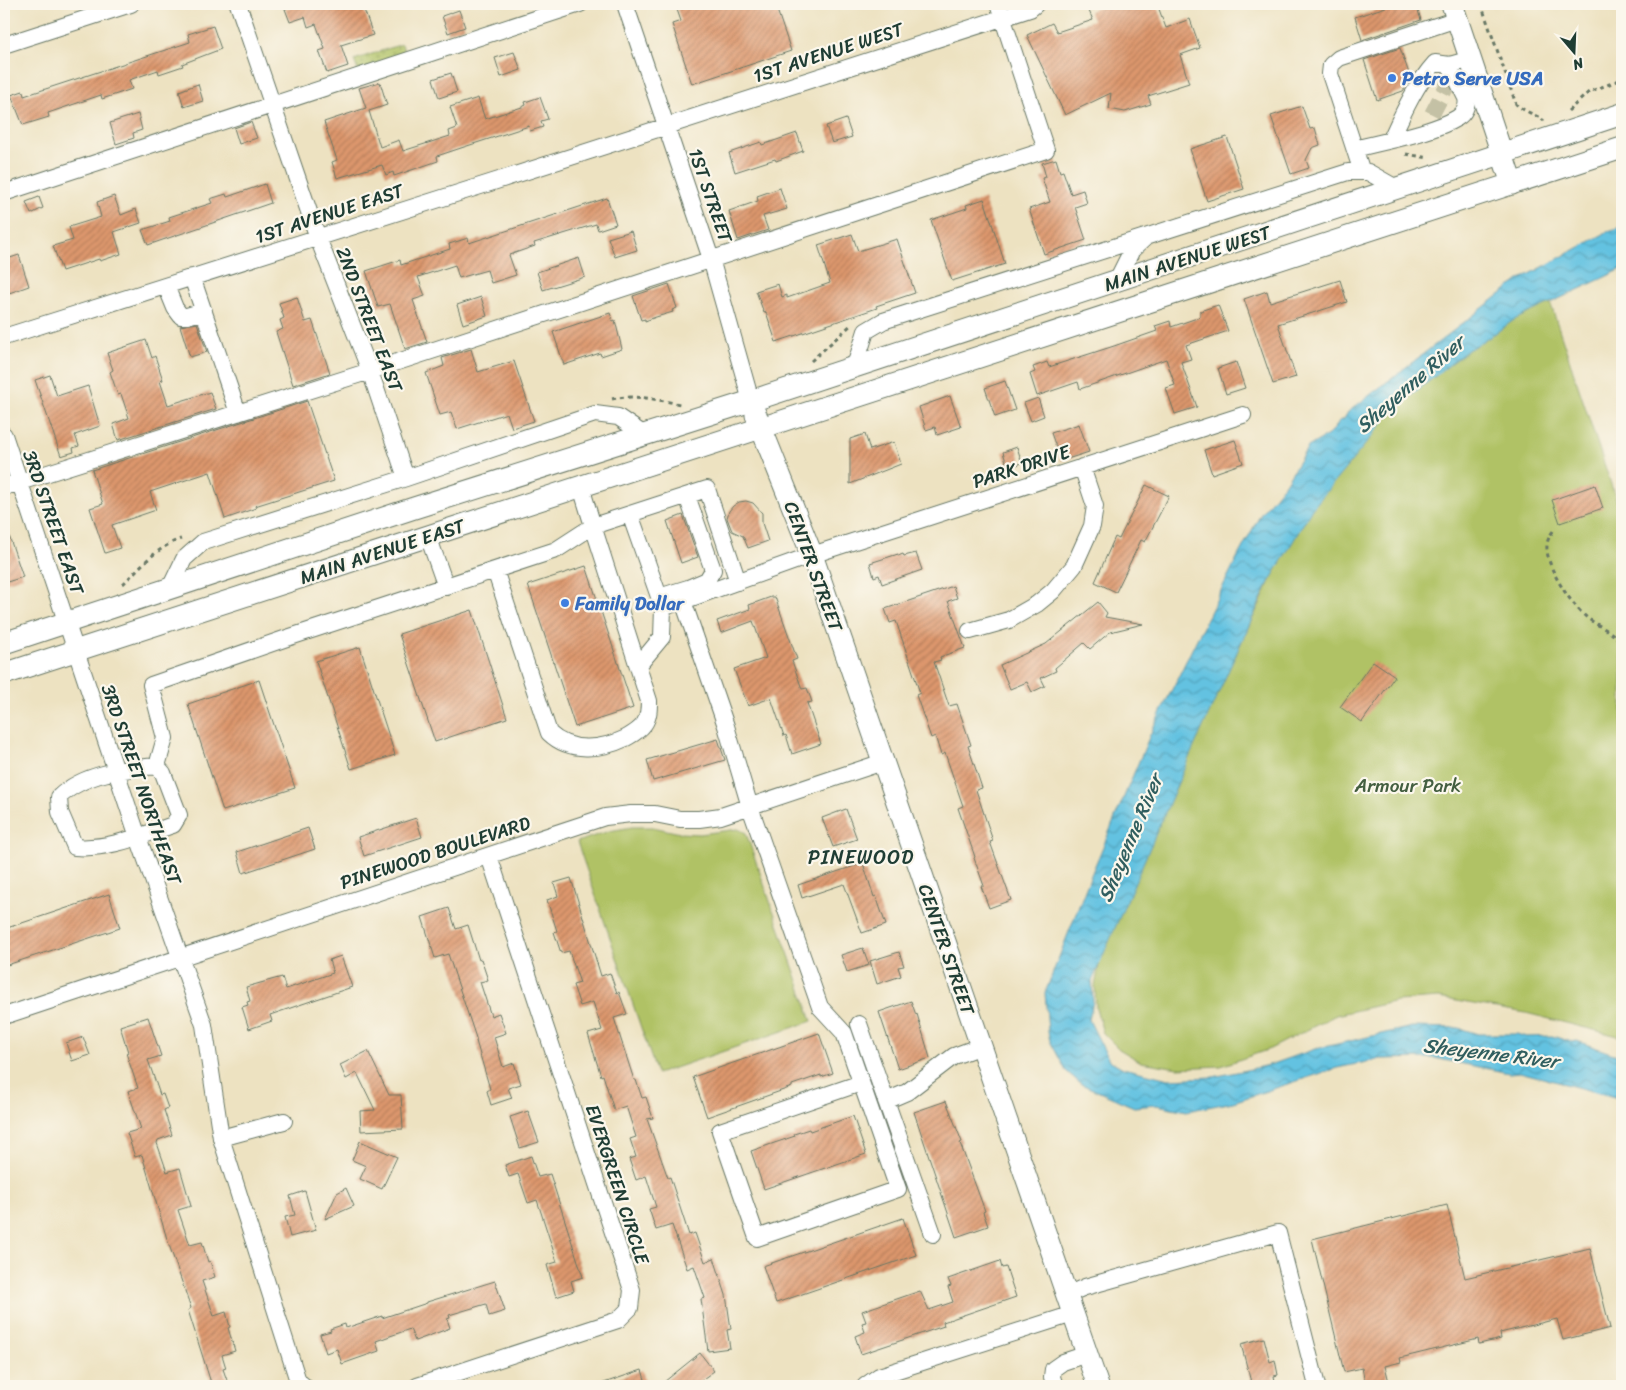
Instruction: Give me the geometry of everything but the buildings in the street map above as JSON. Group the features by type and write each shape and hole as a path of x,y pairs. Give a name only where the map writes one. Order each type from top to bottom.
{"main road":[{"path":"1455,12 1512,184"},
{"name":"MAIN AVENUE WEST","path":"751,401 1622,114"},
{"name":"MAIN AVENUE WEST","path":"761,428 1622,148"},
{"name":"CENTER STREET","path":"751,401 812,555 1098,1386"},
{"name":"MAIN AVENUE EAST","path":"4,643 643,434 751,401"},
{"name":"MAIN AVENUE EAST","path":"4,674 761,428"}],"street":[{"path":"4,45 131,4"},
{"name":"2ND STREET EAST","path":"238,4 318,238 370,371 406,478"},
{"path":"4,193 580,4"},
{"name":"1ST STREET","path":"625,4 711,258 751,401"},
{"name":"1ST AVENUE WEST","path":"666,126 1000,11 1030,8 1036,4"},
{"path":"4,487 370,371 1046,150 1000,11"},
{"path":"1362,172 1330,74 1331,65 1339,58 1455,12"},
{"path":"1451,73 1471,59"},
{"path":"1355,149 1423,131 1459,118 1465,111 1467,103 1451,73 1435,62 1426,72 1392,139"},
{"path":"1423,131 1432,114"},
{"name":"1ST AVENUE EAST","path":"4,337 666,126"},
{"path":"856,366 866,332 883,321 1348,172 1368,172 1398,189"},
{"path":"1117,280 1132,250 1147,237"},
{"path":"192,278 238,413"},
{"path":"166,286 175,308 181,316 204,311"},
{"path":"169,590 184,559 203,542 406,478 595,414 618,418 643,434"},
{"name":"PARK DRIVE","path":"661,603 682,601 812,555 1243,415"},
{"name":"3RD STREET EAST","path":"4,435 67,622"},
{"path":"970,631 1009,620 1038,604 1053,591 1074,566 1092,526 1095,506 1082,467"},
{"path":"495,570 549,733 565,744 589,748 613,744 637,732 645,722 649,712 649,701 581,487"},
{"path":"157,766 165,738 151,685 284,638 556,550 593,526 708,489 738,582"},
{"path":"661,603 707,580 713,570 687,496"},
{"path":"711,501 721,510 730,539 729,555"},
{"path":"630,514 661,603 662,637 638,666"},
{"path":"428,536 446,587"},
{"path":"729,555 744,564 772,569"},
{"path":"682,601 726,726 750,807 820,1007 844,1033 898,1189 756,1238 720,1131 861,1083"},
{"name":"3RD STREET NORTHEAST","path":"67,622 138,837 181,957"},
{"name":"PINEWOOD BOULEVARD","path":"4,1016 605,817 655,814 680,819 699,819 721,816 883,762"},
{"path":"157,766 163,773 179,815 173,825 107,846 75,847 60,812 59,797 69,787 94,777 157,766"},
{"name":"EVERGREEN CIRCLE","path":"418,1386 618,1320 630,1308 632,1290 489,856"},
{"path":"181,957 204,1025 221,1138 298,1381 304,1386"},
{"path":"859,1024 933,1234"},
{"path":"886,1101 907,1092 954,1056 981,1046"},
{"path":"221,1138 284,1122"},
{"path":"865,1386 879,1376 1070,1304 1085,1287 1278,1233 1317,1386"},
{"path":"1055,1386 1052,1377 1053,1369 1063,1362 1087,1354"}],"path":[{"path":"1481,4 1516,104 1544,120 1546,126"},
{"path":"1564,114 1589,92 1622,79"},
{"path":"1553,531 1546,543 1546,554 1559,583 1583,615 1609,632 1622,646"}],"green space":[{"path":"402,44 405,55 358,71 354,60"},
{"name":"Armour Park","path":"1550,302 1622,517 1622,1037 1526,1013 1438,998 1397,1001 1336,1015 1270,1049 1221,1066 1178,1068 1141,1062 1119,1049 1103,1033 1096,1008 1095,986 1100,960 1179,763 1261,602 1286,542 1384,407 1498,326"},
{"path":"632,827 653,827 680,833 700,834 738,829 746,833 812,1021 657,1074 577,842 609,831"}],"water":[{"name":"Sheyenne River","path":"1622,227 1622,269 1514,320 1468,350 1388,414 1379,428 1312,509 1267,586 1188,760 1092,981 1093,1001 1089,1020 1109,1060 1123,1068 1169,1079 1213,1077 1251,1069 1273,1064 1315,1049 1412,1027 1459,1028 1478,1034 1517,1034 1526,1037 1552,1036 1572,1042 1577,1041 1622,1057 1622,1099 1520,1072 1509,1073 1434,1058 1381,1059 1337,1068 1233,1102 1187,1111 1156,1105 1134,1107 1081,1084 1066,1071 1050,1041 1045,993 1091,875 1153,728 1239,554 1262,512 1284,485 1308,447 1328,435 1339,421 1344,419 1348,412 1519,280 1611,230"}],"tunnel":[{"path":"1432,114 1450,80"}],"place":[{"name":"Petro Serve USA","path":"1392,78"},
{"name":"Family Dollar","path":"565,603"}],"district":[{"name":"PINEWOOD","path":"861,857"}]}
